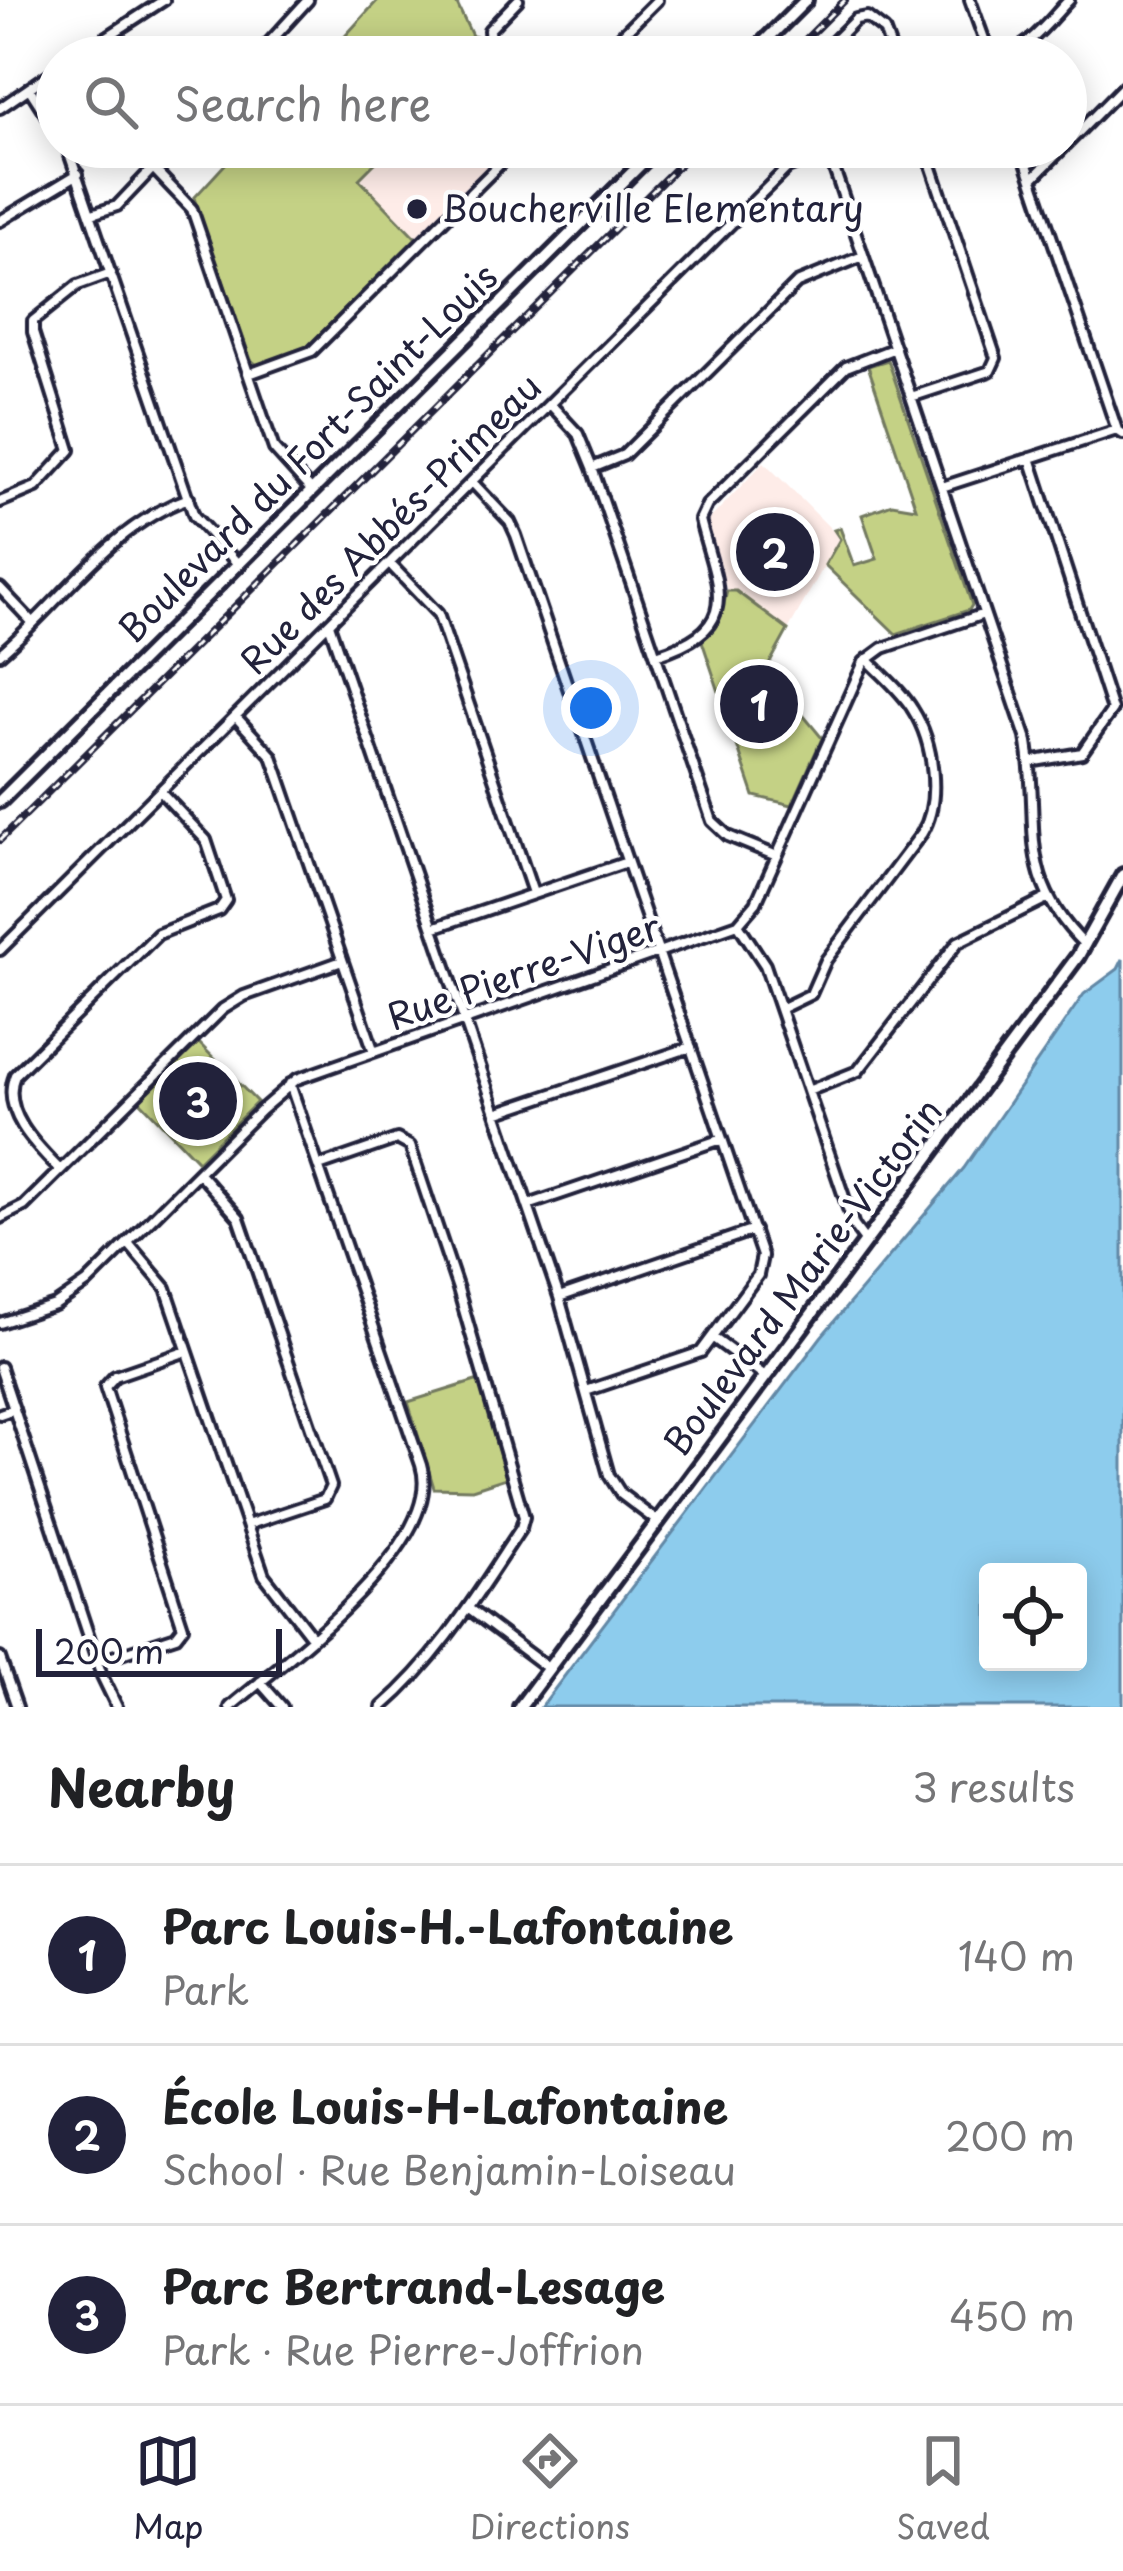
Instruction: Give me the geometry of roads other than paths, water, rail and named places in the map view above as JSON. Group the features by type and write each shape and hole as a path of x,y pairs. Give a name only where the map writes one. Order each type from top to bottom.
{"street":[{"path":"105,36 140,10 164,0"},
{"path":"275,36 308,0"},
{"path":"489,36 489,30 518,0"},
{"path":"621,36 657,0"},
{"path":"770,36 806,0"},
{"path":"970,0 983,36"},
{"path":"1034,36 1069,0"},
{"path":"839,36 856,19 867,17 886,36"},
{"path":"0,108 36,83"},
{"path":"1087,124 1123,87"},
{"path":"29,88 36,99"},
{"path":"76,168 189,499 201,527 238,564"},
{"path":"92,214 118,206 154,168 192,209 274,449 312,491"},
{"path":"249,374 312,351 496,168"},
{"name":"Boulevard du Fort-Saint-Louis","path":"0,801 637,168"},
{"name":"Rue des Abbés-Primeau","path":"0,950 789,168"},
{"path":"834,168 1026,737 1032,847 1047,898 1085,945"},
{"path":"911,397 991,371 996,358 932,168"},
{"path":"942,488 1120,432 1028,168"},
{"path":"1032,179 1043,168"},
{"path":"0,221 78,174"},
{"path":"592,468 624,455 801,280 863,256"},
{"path":"0,502 36,487 70,450 33,321 78,284 111,273"},
{"path":"656,655 697,637 716,609 719,582 700,520 706,505 846,367 895,348"},
{"path":"550,404 578,434 592,468 715,826 777,856"},
{"path":"1029,762 1082,753 1112,710 1030,458"},
{"path":"472,482 510,522 516,535 762,1256 760,1270 696,1354 586,1391"},
{"path":"0,654 128,530 189,499"},
{"path":"390,564 438,614 533,893"},
{"path":"0,588 33,622"},
{"path":"866,1243 854,1226 762,959 738,924 756,903 867,659 883,648 984,614"},
{"path":"329,624 559,1298 616,1488 658,1522"},
{"path":"780,1009 811,994 826,960 931,815 930,757 916,715 867,659"},
{"path":"236,716 272,756 374,1052"},
{"path":"60,1170 24,1132 11,1081 153,938 225,904 206,840 160,791"},
{"path":"433,928 627,862"},
{"name":"Boulevard Marie-Victorin","path":"520,1707 1085,945 1123,875"},
{"path":"808,1091 858,1071 958,942 1047,898"},
{"name":"Rue Pierre-Viger","path":"0,1323 66,1299 290,1084 738,924"},
{"path":"0,1218 24,1206 223,1009 244,996 342,961"},
{"path":"496,1113 691,1047"},
{"path":"230,1707 374,1581 417,1516 426,1484 290,1084"},
{"path":"319,1166 403,1139 410,1146 524,1516 469,1609 412,1680 382,1707"},
{"path":"528,1205 722,1139"},
{"path":"198,1172 239,1217 331,1490 325,1499 247,1525"},
{"path":"559,1298 754,1230"},
{"path":"128,1243 163,1281 267,1583 312,1637"},
{"path":"712,1337 766,1377"},
{"path":"98,1662 176,1636 183,1627 105,1387 115,1376 187,1351"},
{"path":"0,1367 117,1707"},
{"path":"0,1414 14,1409"},
{"path":"469,1609 549,1669"},
{"path":"0,1658 16,1707"},
{"path":"260,1682 282,1707"}],"water":[{"path":"1123,959 1123,1707 541,1707 821,1337 964,1168 1084,994 1118,969"}],"railway":[{"path":"809,36 845,0"},
{"path":"0,840 676,168"}],"place":[{"name":"Boucherville Elementary","path":"417,209"},
{"name":"École Louis-H-Lafontaine","path":"775,552"},
{"name":"Parc Louis-H.-Lafontaine","path":"759,704"},
{"name":"Parc Bertrand-Lesage","path":"198,1101"}]}
